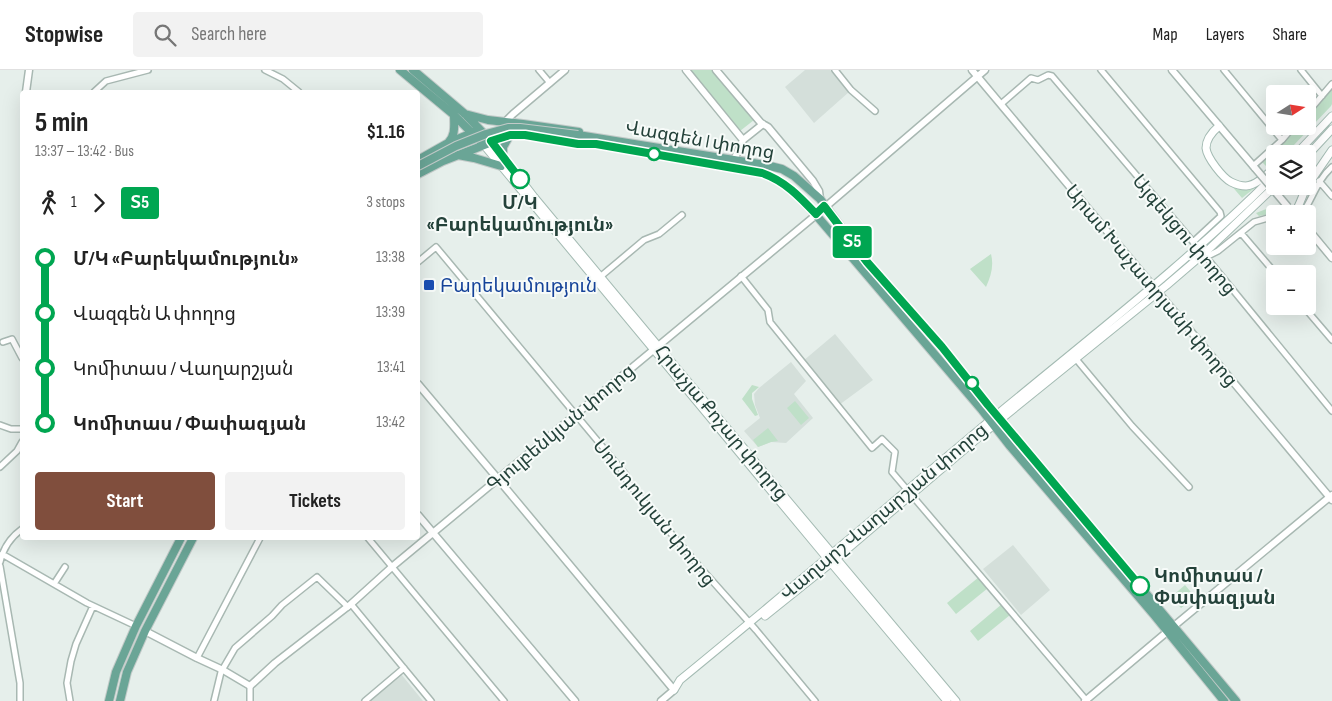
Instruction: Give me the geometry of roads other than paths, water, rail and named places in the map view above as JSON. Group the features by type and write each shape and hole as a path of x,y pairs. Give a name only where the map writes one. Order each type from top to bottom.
{"main road":[{"path":"400,70 480,138"},
{"path":"413,70 465,114 480,138"},
{"name":"Վազգեն I փողոց","path":"465,114 488,120 580,132 596,141"},
{"path":"420,159 448,143 453,138 454,115"},
{"path":"1306,144 1332,116"},
{"path":"506,122 505,128 510,135"},
{"path":"1219,126 1208,137 1206,148 1214,165 1231,182 1246,186 1255,183 1266,174"},
{"name":"Վազգեն I փողոց","path":"480,138 495,131 514,128 578,137 762,173 776,178 816,214 982,410 1043,486 1170,628"},
{"path":"1316,146 1332,129"},
{"path":"448,143 510,135"},
{"path":"502,155 503,147 510,135"},
{"name":"Վազգեն I փողոց","path":"510,135 525,135 578,144 596,141 734,160 782,169 794,176 820,199 867,262 942,347 1170,628"},
{"path":"420,173 456,155 480,138"},
{"path":"420,167 450,148 480,138"},
{"name":"Հրաչյա Քոչար փողոց","path":"480,138 502,155 656,348"},
{"name":"Հրաչյա Քոչար փողոց","path":"480,138 501,166 832,559 947,701"},
{"path":"448,143 455,145 456,155"},
{"path":"1316,173 1332,150"},
{"path":"456,155 501,166"},
{"name":"Վաղարշ Վաղարշյան փողոց","path":"1200,250 1266,184"},
{"name":"Վաղարշ Վաղարշյան փողոց","path":"674,690 680,680 832,559 992,423 1076,359 1266,194"},
{"name":"Վաղարշ Վաղարշյան փողոց","path":"999,418 1155,290"},
{"path":"109,701 116,672 136,626 180,540"},
{"path":"120,701 127,672 145,631 192,540"},
{"name":"Հրաչյա Քոչար փողոց","path":"832,559 956,701"},
{"path":"1170,628 1224,701"},
{"path":"1170,628 1236,701"}],"street":[{"path":"26,90 29,70"},
{"path":"96,90 106,81 148,70"},
{"path":"265,70 283,79 296,90"},
{"path":"539,70 550,83"},
{"path":"506,122 565,70"},
{"path":"686,70 744,140"},
{"path":"716,70 762,124 768,127 813,181 819,191 820,199"},
{"path":"835,70 851,90 875,111"},
{"name":"Արամ Խաչատրյանի փողոց","path":"972,70 1331,498"},
{"name":"Գյուլբենկյան փողոց","path":"250,686 275,663 349,605 393,566 816,214 985,70"},
{"path":"1101,70 1220,212 1220,216 1200,250 1218,251 1254,222 1266,219"},
{"path":"1172,70 1286,205"},
{"path":"1224,70 1282,140"},
{"path":"1301,70 1322,96"},
{"name":"Այգեկցու փողոց","path":"1001,104 1031,78 1038,80 1048,75 1052,76 1200,250 1332,410"},
{"path":"1316,103 1332,84"},
{"path":"734,160 744,140 762,124"},
{"path":"1254,167 1286,135"},
{"path":"1307,205 1319,181 1332,167"},
{"path":"1319,181 1332,196"},
{"path":"600,276 644,240 659,234 682,215"},
{"path":"1241,232 1268,265"},
{"path":"1316,239 1332,258"},
{"name":"Սունդուկյան փողոց","path":"420,260 436,247 626,475 627,482 815,701"},
{"path":"741,276 768,310 770,322 872,448 882,439 895,452 892,472 1086,701 1170,628 1331,498"},
{"path":"1311,315 1332,340"},
{"path":"3,342 12,338 20,354"},
{"path":"1076,359 1132,426 1189,487"},
{"path":"420,386 674,690"},
{"path":"0,425 20,430"},
{"path":"0,467 20,446"},
{"path":"420,517 575,701"},
{"path":"20,531 10,541 2,554 0,564 20,683 20,701"},
{"path":"197,658 259,540"},
{"path":"370,540 504,701"},
{"path":"2,554 93,606 136,626"},
{"path":"54,584 65,567"},
{"path":"214,701 223,670 235,648 282,605 317,577 349,605 431,701"},
{"path":"70,701 67,683 71,661 76,644 93,606"},
{"path":"145,631 223,670 250,686 250,701"},
{"path":"365,701 404,668"},
{"name":"Վաղարշ Վաղարշյան փողոց","path":"661,701 674,690"}],"place":[{"name":"Մ/Կ «Բարեկամություն»","path":"520,179"},
{"name":"Բարեկամություն","path":"429,285"},
{"name":"Կոմիտաս / Փափազյան","path":"1140,586"}]}
